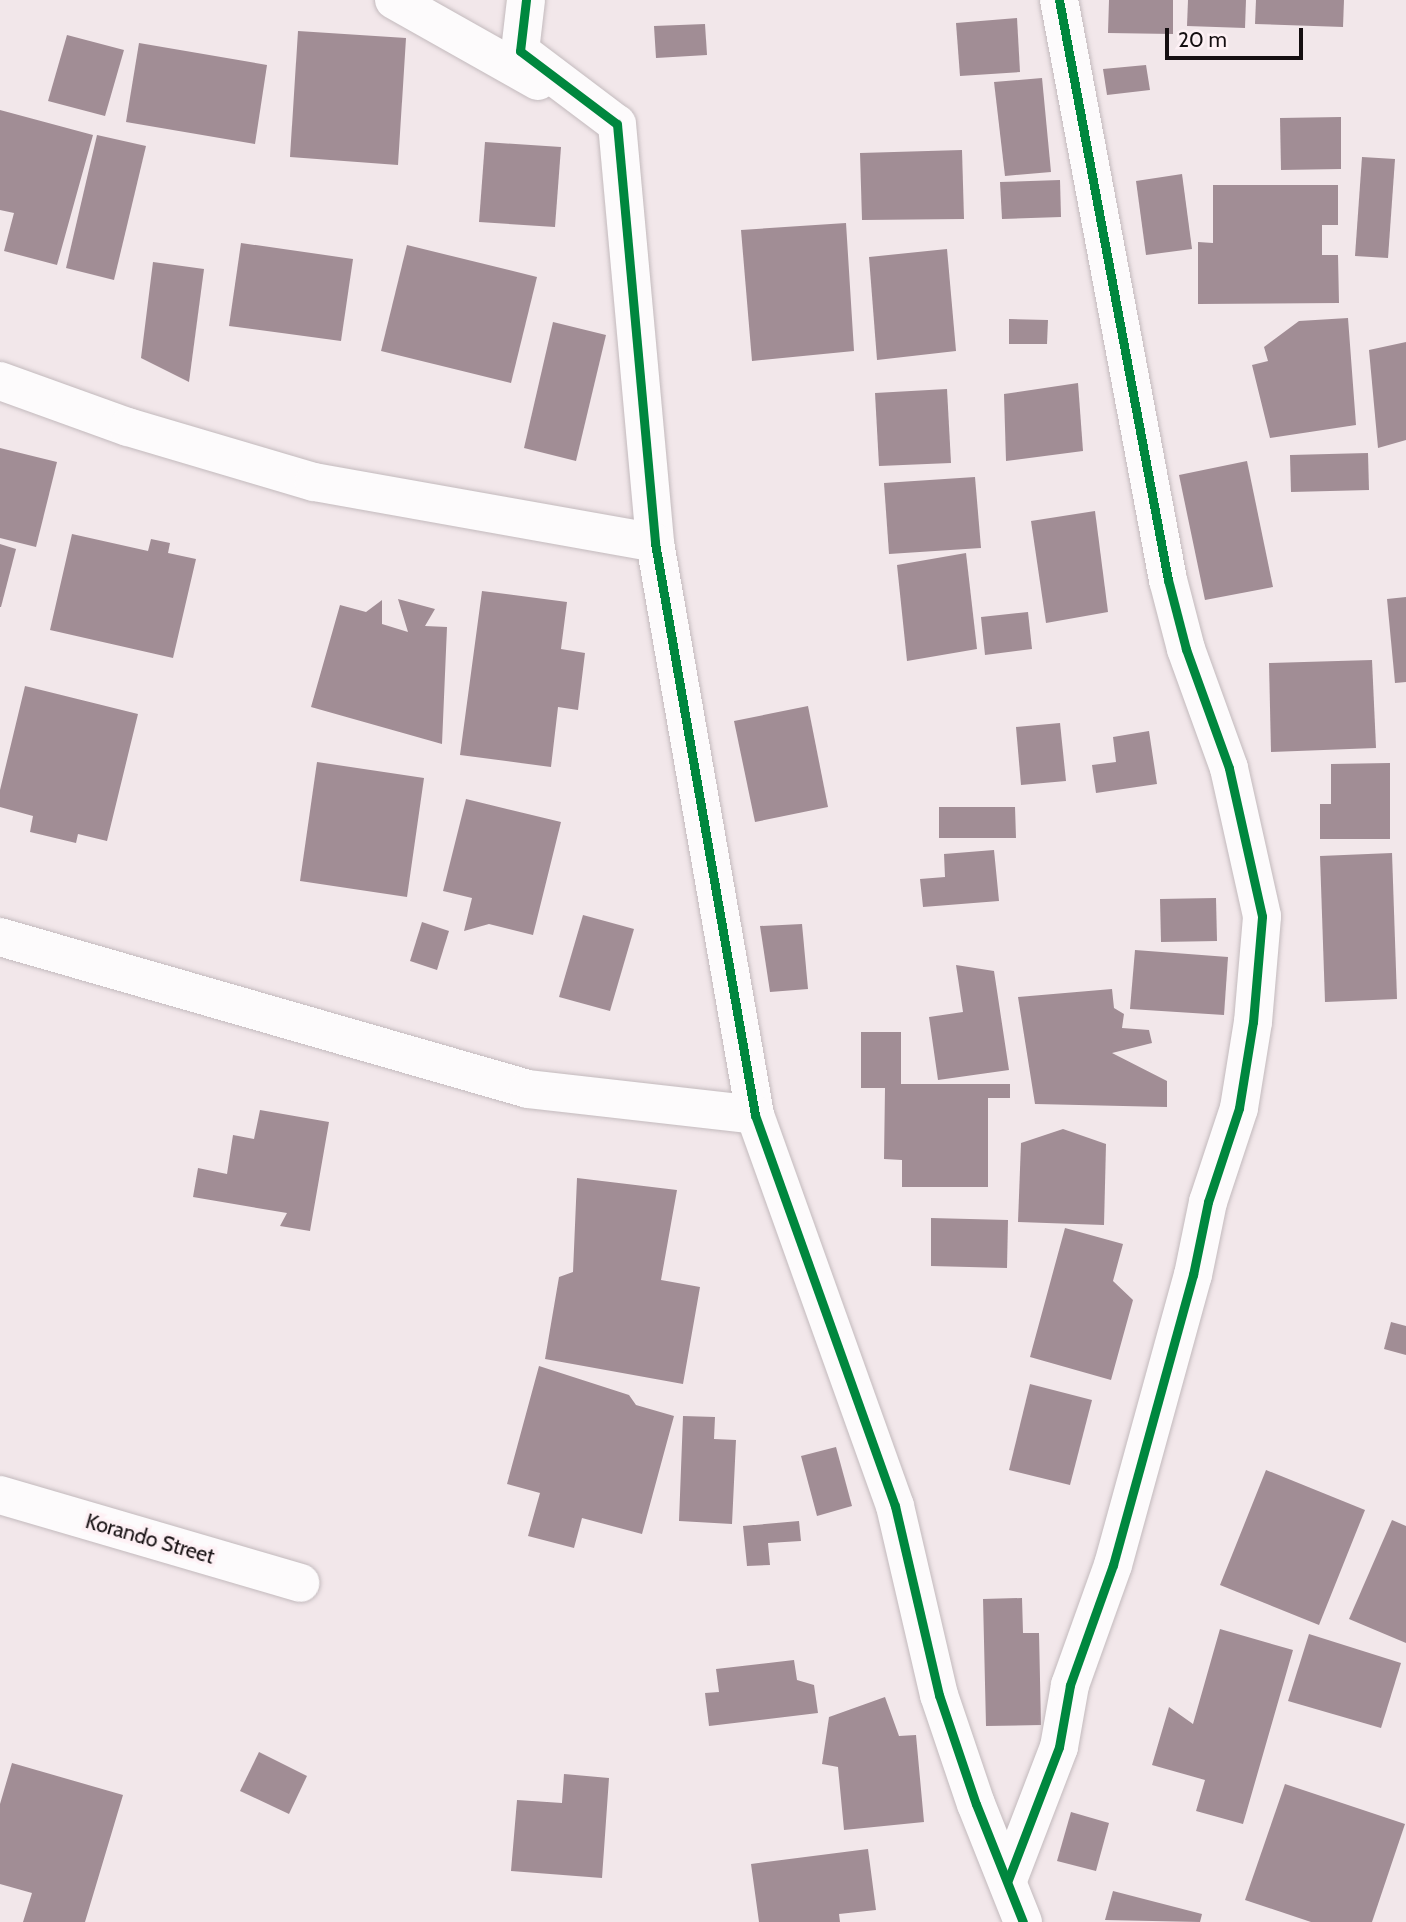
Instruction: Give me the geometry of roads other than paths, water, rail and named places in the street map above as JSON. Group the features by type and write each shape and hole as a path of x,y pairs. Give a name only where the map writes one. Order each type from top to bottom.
{"street":[{"path":"394,0 617,124"},
{"path":"526,0 520,51 617,124 655,543 755,1115 895,1506 939,1695 976,1804 1023,1922"},
{"path":"1008,1880 1059,1747 1070,1685 1113,1565 1194,1275 1208,1202 1239,1108 1253,1022 1262,916 1229,768 1186,649 1168,580 1059,0"},
{"path":"0,381 128,427 314,482 655,543"},
{"path":"0,937 528,1089 755,1115"},
{"name":"Korando Street","path":"0,1494 300,1583"}]}
